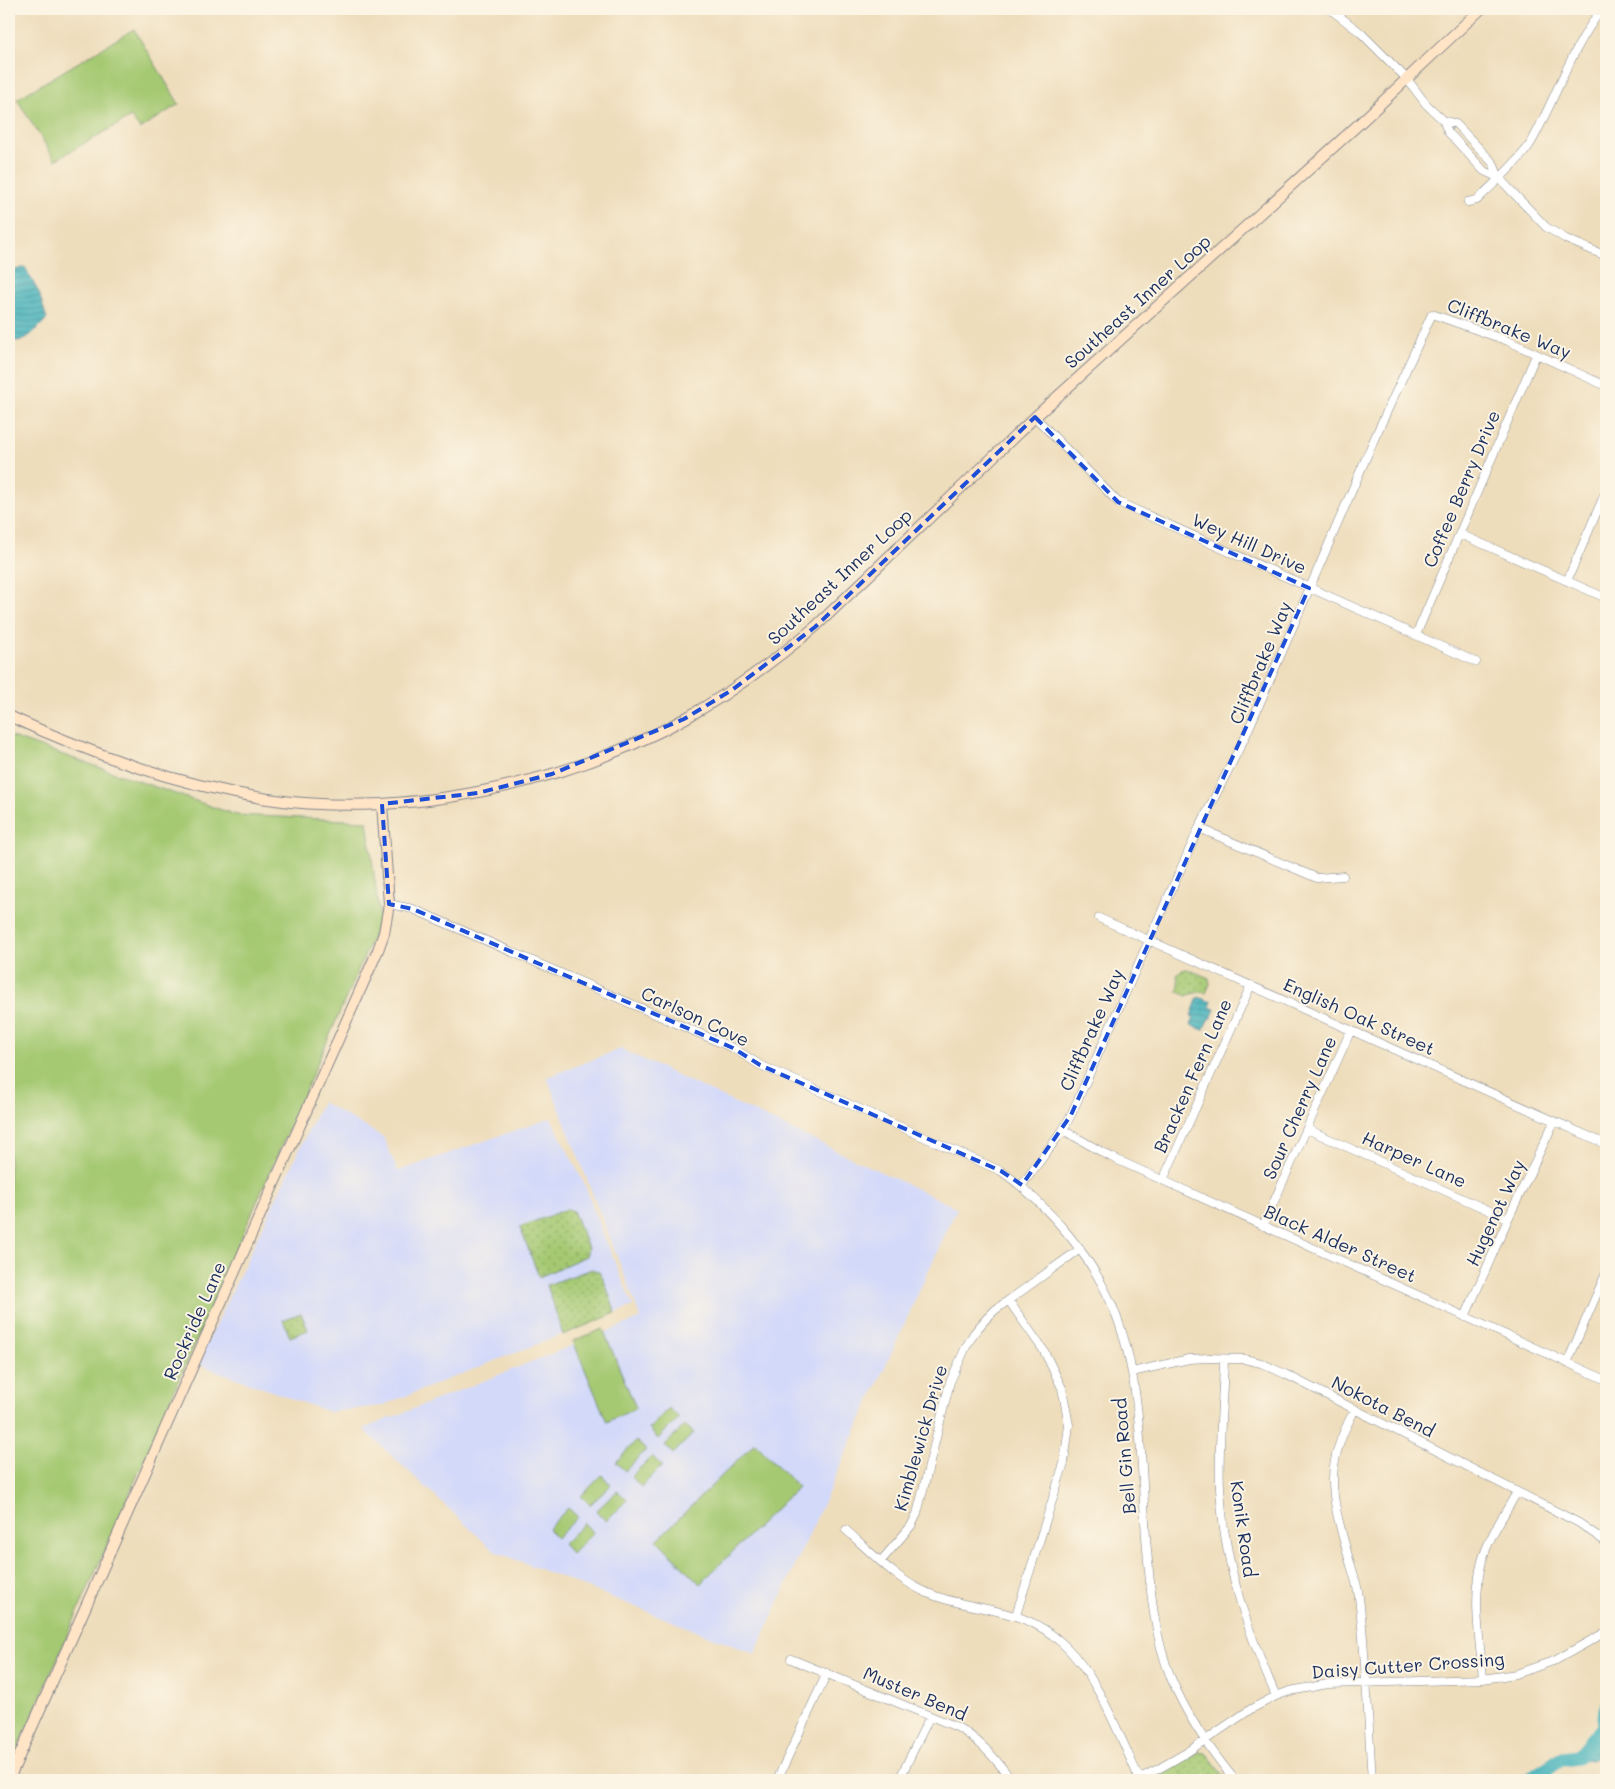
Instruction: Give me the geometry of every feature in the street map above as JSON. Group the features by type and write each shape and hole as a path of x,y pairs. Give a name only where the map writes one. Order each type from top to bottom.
{"main road":[{"name":"Southeast Inner Loop","path":"9,716 93,753 138,769 185,782 276,800 382,804 478,793 552,774 601,757 684,719 746,680 780,656 815,627 1034,417 1203,266 1481,9"},
{"name":"Rockride Lane","path":"9,1779 378,950 384,933 389,904 382,804"}],"street":[{"path":"1330,9 1361,33 1407,79 1426,104 1443,120 1448,132 1484,170 1499,178 1546,227 1566,239 1606,254"},
{"path":"1468,202 1477,200 1531,142 1571,58 1602,9"},
{"path":"1443,120 1456,124 1493,163 1499,178"},
{"name":"Cliffbrake Way","path":"1022,1185 1063,1130 1199,828 1246,735 1376,435 1432,314 1490,334 1606,386"},
{"name":"Coffee Berry Drive","path":"1416,635 1536,355"},
{"name":"Wey Hill Drive","path":"1034,417 1118,502 1476,662"},
{"path":"1568,581 1606,491"},
{"path":"1460,534 1606,598"},
{"path":"1199,828 1317,878 1343,876"},
{"name":"Carlson Cove","path":"389,904 413,909 486,940 733,1048 760,1065 985,1164"},
{"name":"English Oak Street","path":"1098,918 1606,1144"},
{"name":"Bracken Fern Lane","path":"1162,1180 1250,985"},
{"name":"Sour Cherry Lane","path":"1263,1226 1351,1030"},
{"name":"Hugenot Way","path":"1465,1317 1508,1219 1554,1122"},
{"name":"Harper Lane","path":"1308,1129 1508,1219"},
{"name":"Black Alder Street","path":"1063,1130 1111,1157 1606,1380"},
{"name":"Bell Gin Road","path":"985,1164 1001,1170 1022,1185 1043,1204 1080,1248 1114,1310 1132,1372 1137,1412 1152,1607 1161,1643 1171,1677 1189,1715 1204,1740 1235,1780"},
{"name":"Kimblewick Drive","path":"881,1561 911,1526 917,1514 950,1382 962,1354 974,1333 986,1319 1080,1248"},
{"path":"1567,1363 1606,1273"},
{"path":"1009,1301 1044,1350 1062,1388 1069,1425 1064,1463 1016,1615"},
{"name":"Nokota Bend","path":"1132,1372 1189,1359 1244,1359 1261,1363 1579,1523 1606,1542"},
{"name":"Konik Road","path":"1224,1359 1220,1488 1230,1565 1250,1635 1276,1696"},
{"path":"1355,1409 1339,1442 1332,1475 1332,1496 1358,1594 1372,1780"},
{"path":"1483,1679 1477,1598 1478,1578 1490,1542 1517,1492"},
{"path":"846,1530 898,1577 914,1587 932,1595 1016,1615 1049,1632 1081,1664 1096,1686 1138,1779"},
{"name":"Daisy Cutter Crossing","path":"1138,1779 1173,1760 1251,1709 1276,1696 1304,1687 1328,1684 1483,1679 1516,1674 1540,1666 1573,1651 1606,1632"},
{"name":"Muster Bend","path":"791,1659 957,1727 984,1746 1010,1780"},
{"path":"777,1780 826,1674"},
{"path":"899,1780 930,1716"}],"highlighted area":[{"path":"1035,417 1118,502 1309,588 1071,1115 1022,1185 1001,1171 760,1065 733,1048 413,909 389,904 382,804 478,793 552,774 684,719 732,690 815,627"}],"shaded area":[{"path":"621,1049 957,1208 755,1654 494,1551 363,1429 641,1318 547,1077"},
{"path":"322,1102 383,1137 398,1171 551,1118 584,1183 633,1306 381,1406 329,1412 197,1364"}],"green space":[{"path":"134,29 179,104 140,129 131,117 55,160 17,99"},
{"path":"9,736 236,815 367,821 380,920 10,1767 9,1767"},
{"path":"1187,969 1209,978 1210,984 1206,993 1199,992 1186,996 1178,991 1177,975 1182,970"},
{"path":"567,1209 573,1211 588,1248 586,1256 539,1277 520,1227"},
{"path":"592,1269 600,1273 603,1278 616,1313 563,1335 547,1285"},
{"path":"301,1313 308,1330 290,1337 283,1320"},
{"path":"603,1329 636,1408 607,1422 573,1341"},
{"path":"669,1408 679,1418 658,1439 649,1429"},
{"path":"685,1425 694,1433 673,1454 665,1445"},
{"path":"636,1441 646,1450 625,1471 616,1462"},
{"path":"755,1443 798,1487 700,1584 657,1540"},
{"path":"652,1456 662,1466 641,1487 631,1477"},
{"path":"602,1475 611,1485 590,1505 581,1496"},
{"path":"617,1491 627,1500 606,1521 596,1511"},
{"path":"568,1508 578,1517 557,1538 548,1529"},
{"path":"584,1523 593,1533 572,1554 563,1544"},
{"path":"1199,1752 1206,1753 1228,1780 1149,1780"}],"water":[{"path":"25,267 39,293 47,319 25,339 15,341 9,339 9,272"},
{"path":"1198,997 1212,1002 1210,1007 1215,1009 1203,1030 1191,1025 1194,1017 1191,1016"},
{"path":"1606,1726 1606,1754 1591,1760 1579,1758 1579,1754"}],"waterway":[{"path":"1530,1780 1561,1759 1578,1757 1604,1727 1606,1709"}]}
